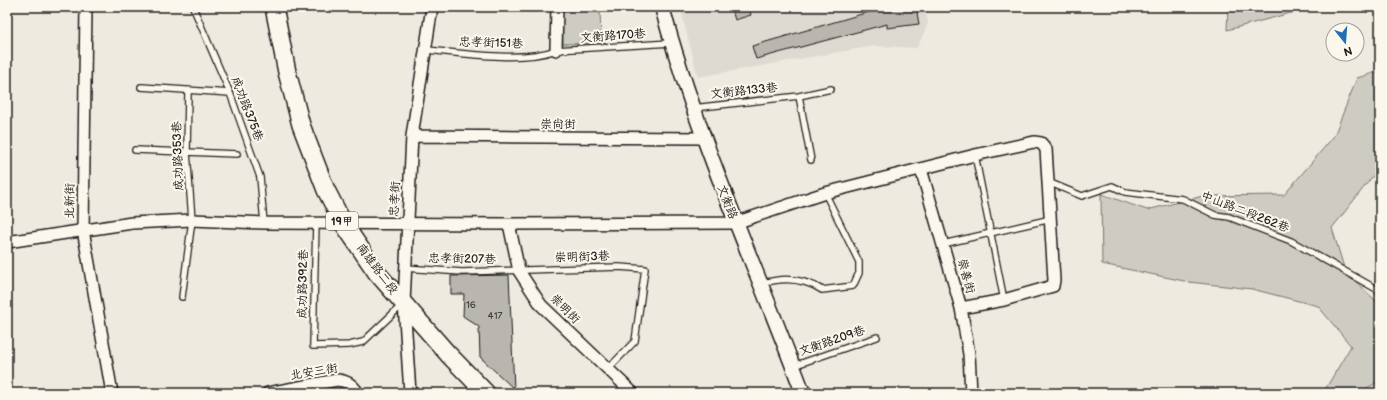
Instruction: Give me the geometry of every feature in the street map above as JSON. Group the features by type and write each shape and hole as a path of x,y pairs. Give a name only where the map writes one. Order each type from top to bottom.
{"main road":[{"name":"南雄路二段","path":"274,7 287,72 301,124 326,190 343,222 378,273 448,354 486,393"}],"street":[{"name":"北新街","path":"86,7 83,230 112,393"},
{"name":"忠孝街","path":"410,393 404,303 404,268 412,136 432,7"},
{"path":"556,50 557,7"},
{"name":"文衡路","path":"662,7 692,108 735,223 761,284 803,393"},
{"name":"崇尚街","path":"412,136 703,138"},
{"path":"7,242 132,223 192,220 264,223 343,222 407,224 735,223 825,194 975,155 1034,142 1041,143 1046,149 1051,219 1053,286 1004,300 961,308"},
{"name":"崇善街","path":"921,169 961,308 969,354 971,393"},
{"name":"崇明街","path":"509,224 519,271 541,305 607,370 633,393"},
{"name":"北安三街","path":"273,393 337,380 346,381 352,385 358,393"}],"lane":[{"name":"成功路375巷","path":"193,7 230,93 260,177 264,223"},
{"name":"文衡路170巷","path":"556,50 672,43"},
{"name":"忠孝街151巷","path":"425,50 504,56 544,55 556,50"},
{"path":"141,87 188,92 230,93"},
{"name":"文衡路133巷","path":"692,108 799,96 831,89"},
{"name":"成功路353巷","path":"182,297 192,220 187,152 188,92"},
{"path":"799,96 810,160"},
{"path":"135,150 237,154"},
{"path":"975,155 1004,300"},
{"name":"中山路二段262巷","path":"1048,182 1082,196 1112,186 1125,192 1183,199 1215,215 1229,217 1292,241 1380,291"},
{"path":"761,284 776,279 810,283 822,290 853,286 859,273 859,262 825,194"},
{"path":"943,244 1051,219"},
{"name":"成功路392巷","path":"316,222 313,346 349,345 363,342 404,303"},
{"name":"崇明街3巷","path":"519,271 619,267 646,269 635,341 607,370"},
{"name":"忠孝街207巷","path":"404,268 462,272 519,271"},
{"name":"文衡路209巷","path":"793,366 878,337"}],"shaded area":[{"path":"562,7 600,7 601,43 563,44"},
{"path":"680,7 925,7 928,23 917,48 874,46 698,77"},
{"path":"1228,7 1313,7 1227,30"},
{"path":"1380,71 1380,167 1332,228 1345,271 1380,305 1380,381 1357,393 1323,393 1351,346 1318,306 1252,289 1189,282 1102,264 1101,194 1147,210 1203,196 1284,195 1334,136 1357,78"}],"building":[{"path":"731,7 749,7 751,15 735,20"},
{"path":"886,7 916,7 919,24 887,28 887,24 756,59 752,46"},
{"path":"509,275 514,389 480,357 479,327 463,316 464,294 451,294 451,276"}]}
